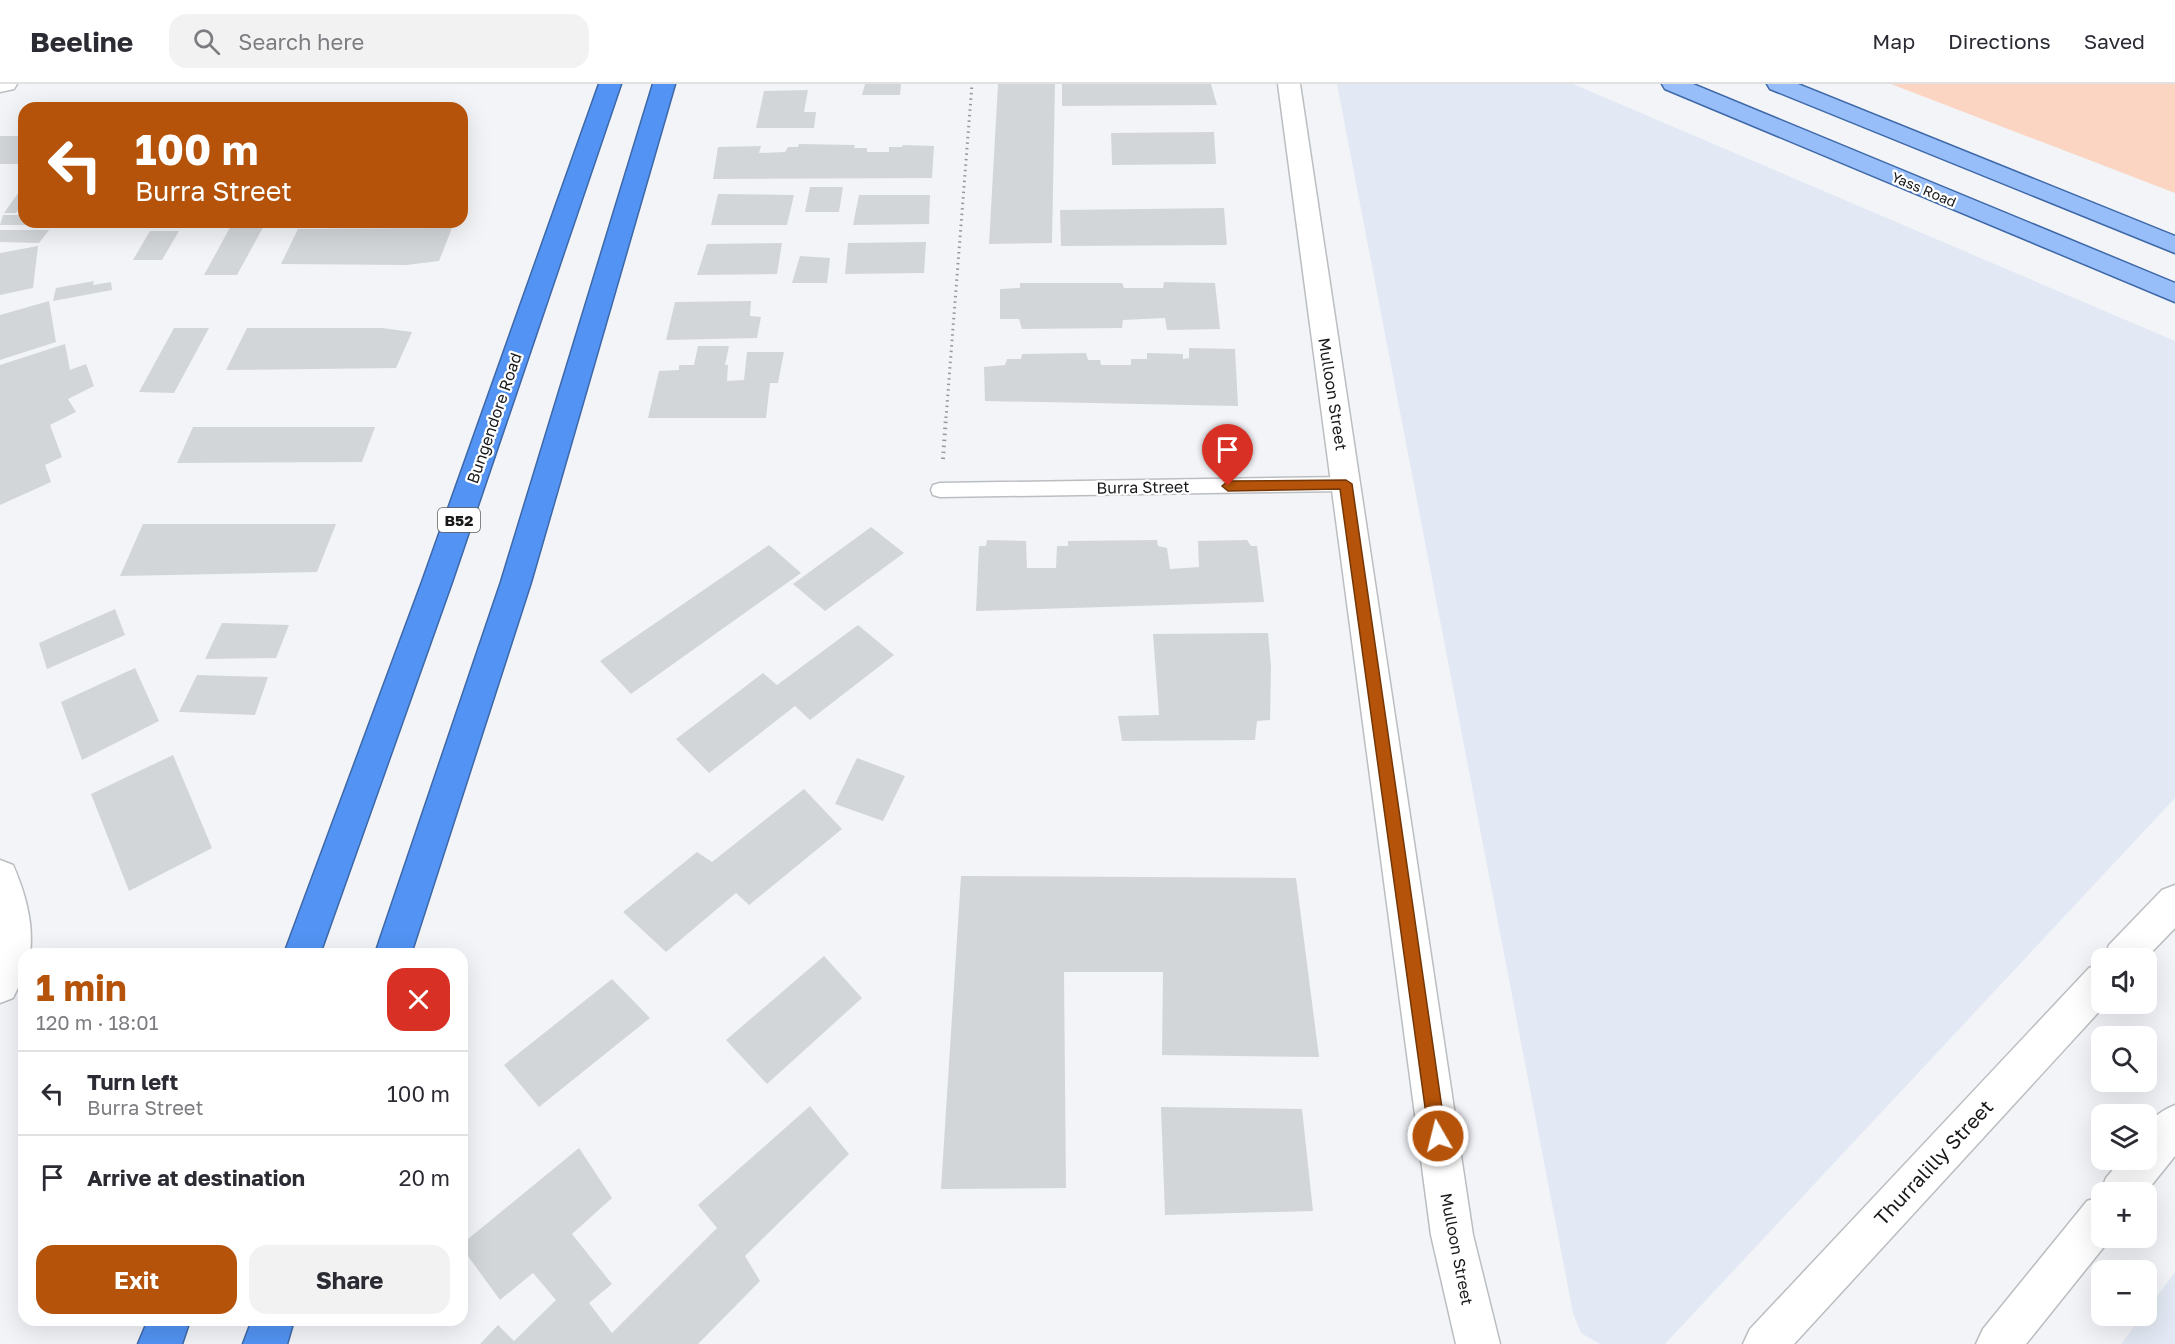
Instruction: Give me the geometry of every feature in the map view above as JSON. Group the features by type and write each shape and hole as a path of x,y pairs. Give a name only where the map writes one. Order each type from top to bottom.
{"highway":[{"name":"Bungendore Road","path":"304,948 441,571 610,84"},
{"path":"395,948 516,582 664,84"},
{"path":"160,1344 167,1326"},
{"path":"266,1344 271,1326"}],"main road":[{"name":"Yass Road","path":"1673,84 2175,293"},
{"path":"1778,84 2175,245"}],"street":[{"path":"0,85 6,84"},
{"name":"Mulloon Street","path":"1289,84 1452,1235 1478,1344"},
{"path":"0,877 13,929 12,954 2,981"},
{"path":"2131,948 2175,902"},
{"name":"Thurralilly Street","path":"1765,1344 2091,993"},
{"path":"2128,1182 2175,1125"},
{"path":"1998,1344 2091,1230"}],"lane":[{"name":"Burra Street","path":"940,490 1346,484"}],"path":[{"path":"940,490 972,84"}],"shaded area":[{"path":"1337,84 1573,84 2175,341 2175,798 1665,1344 1600,1344 1581,1333 1573,1313"},
{"path":"1891,84 2175,84 2175,193"},
{"path":"2175,1272 2175,1344 2121,1344 2134,1326 2157,1326 2157,1296"}],"building":[{"path":"865,84 901,84 900,95 862,95"},
{"path":"998,84 1055,84 1052,243 989,244"},
{"path":"1062,84 1211,84 1217,105 1062,106"},
{"path":"808,90 804,112 816,112 814,128 756,128 764,91"},
{"path":"1214,132 1216,164 1112,165 1111,133"},
{"path":"0,136 18,136 18,164 0,164"},
{"path":"799,144 855,145 854,148 867,148 867,152 889,152 889,147 902,147 903,145 934,146 932,178 713,179 718,147 761,146 759,153 785,152 788,147 798,147"},
{"path":"810,187 843,187 839,212 805,212"},
{"path":"18,193 18,210 16,213 4,213"},
{"path":"718,194 794,195 787,225 711,225"},
{"path":"859,195 930,195 929,224 853,225"},
{"path":"1224,208 1227,245 1061,246 1060,210"},
{"path":"3,215 18,215 18,225 0,225"},
{"path":"230,228 263,228 237,275 204,275"},
{"path":"452,228 439,261 406,265 281,264 298,229"},
{"path":"0,230 49,230 39,243 0,242"},
{"path":"150,231 179,231 162,260 133,260"},
{"path":"926,242 924,273 845,274 848,243"},
{"path":"782,243 777,274 697,275 707,244"},
{"path":"38,246 33,288 0,295 0,253"},
{"path":"800,256 830,258 827,283 792,283"},
{"path":"94,281 93,285 111,282 112,290 53,301 56,288"},
{"path":"1164,282 1215,283 1220,329 1167,330 1165,318 1123,320 1122,328 1022,329 1019,319 1000,319 1000,289 1020,288 1020,283 1122,283 1124,288 1163,288"},
{"path":"49,301 56,342 0,360 0,315"},
{"path":"751,301 750,316 761,317 757,338 666,340 675,302"},
{"path":"174,328 209,328 174,393 139,392"},
{"path":"247,328 382,328 412,332 396,368 226,370"},
{"path":"65,344 70,370 86,364 94,386 68,399 76,412 50,425 62,457 45,465 51,482 0,505 0,365"},
{"path":"698,346 729,346 725,365 728,365 727,381 744,380 747,352 784,352 778,383 770,383 766,418 648,418 659,371 679,370 679,365 694,365"},
{"path":"1189,348 1235,349 1238,406 985,401 984,367 1005,365 1007,359 1021,359 1022,354 1086,353 1088,360 1100,360 1101,365 1131,365 1131,359 1147,359 1147,353 1183,354 1183,359 1189,358"},
{"path":"193,427 375,427 362,462 177,463"},
{"path":"143,524 336,524 317,572 120,576"},
{"path":"871,527 904,553 825,611 793,584"},
{"path":"987,540 1026,541 1027,568 1056,568 1057,546 1068,546 1068,541 1157,540 1158,546 1167,548 1170,569 1199,567 1198,541 1247,540 1251,546 1257,546 1264,602 976,611 979,546 986,546"},
{"path":"769,545 801,573 631,694 600,661"},
{"path":"115,609 125,635 47,669 39,643"},
{"path":"222,623 289,625 276,658 205,659"},
{"path":"858,625 894,655 810,720 795,706 709,773 676,739 763,673 777,685"},
{"path":"1268,633 1271,666 1270,720 1257,721 1255,740 1122,741 1118,716 1159,715 1153,634"},
{"path":"135,668 159,721 82,760 61,702"},
{"path":"197,675 268,677 255,715 179,712"},
{"path":"173,755 212,848 129,891 91,794"},
{"path":"857,758 905,776 883,821 835,804"},
{"path":"804,789 842,829 749,905 736,893 666,952 623,912 697,852 712,862"},
{"path":"961,876 1296,878 1319,1057 1162,1055 1163,972 1064,972 1066,1188 941,1189"},
{"path":"824,956 862,998 767,1084 726,1040"},
{"path":"612,979 650,1018 539,1107 504,1065"},
{"path":"810,1106 849,1154 745,1256 760,1281 698,1344 480,1344 498,1325 514,1341 556,1300 533,1273 500,1300 468,1256 468,1239 579,1148 612,1198 572,1234 612,1284 589,1303 612,1333 717,1228 698,1205"},
{"path":"1161,1107 1302,1109 1313,1211 1165,1215"}],"route":[{"path":"1228,486 1346,484 1438,1136"}]}
